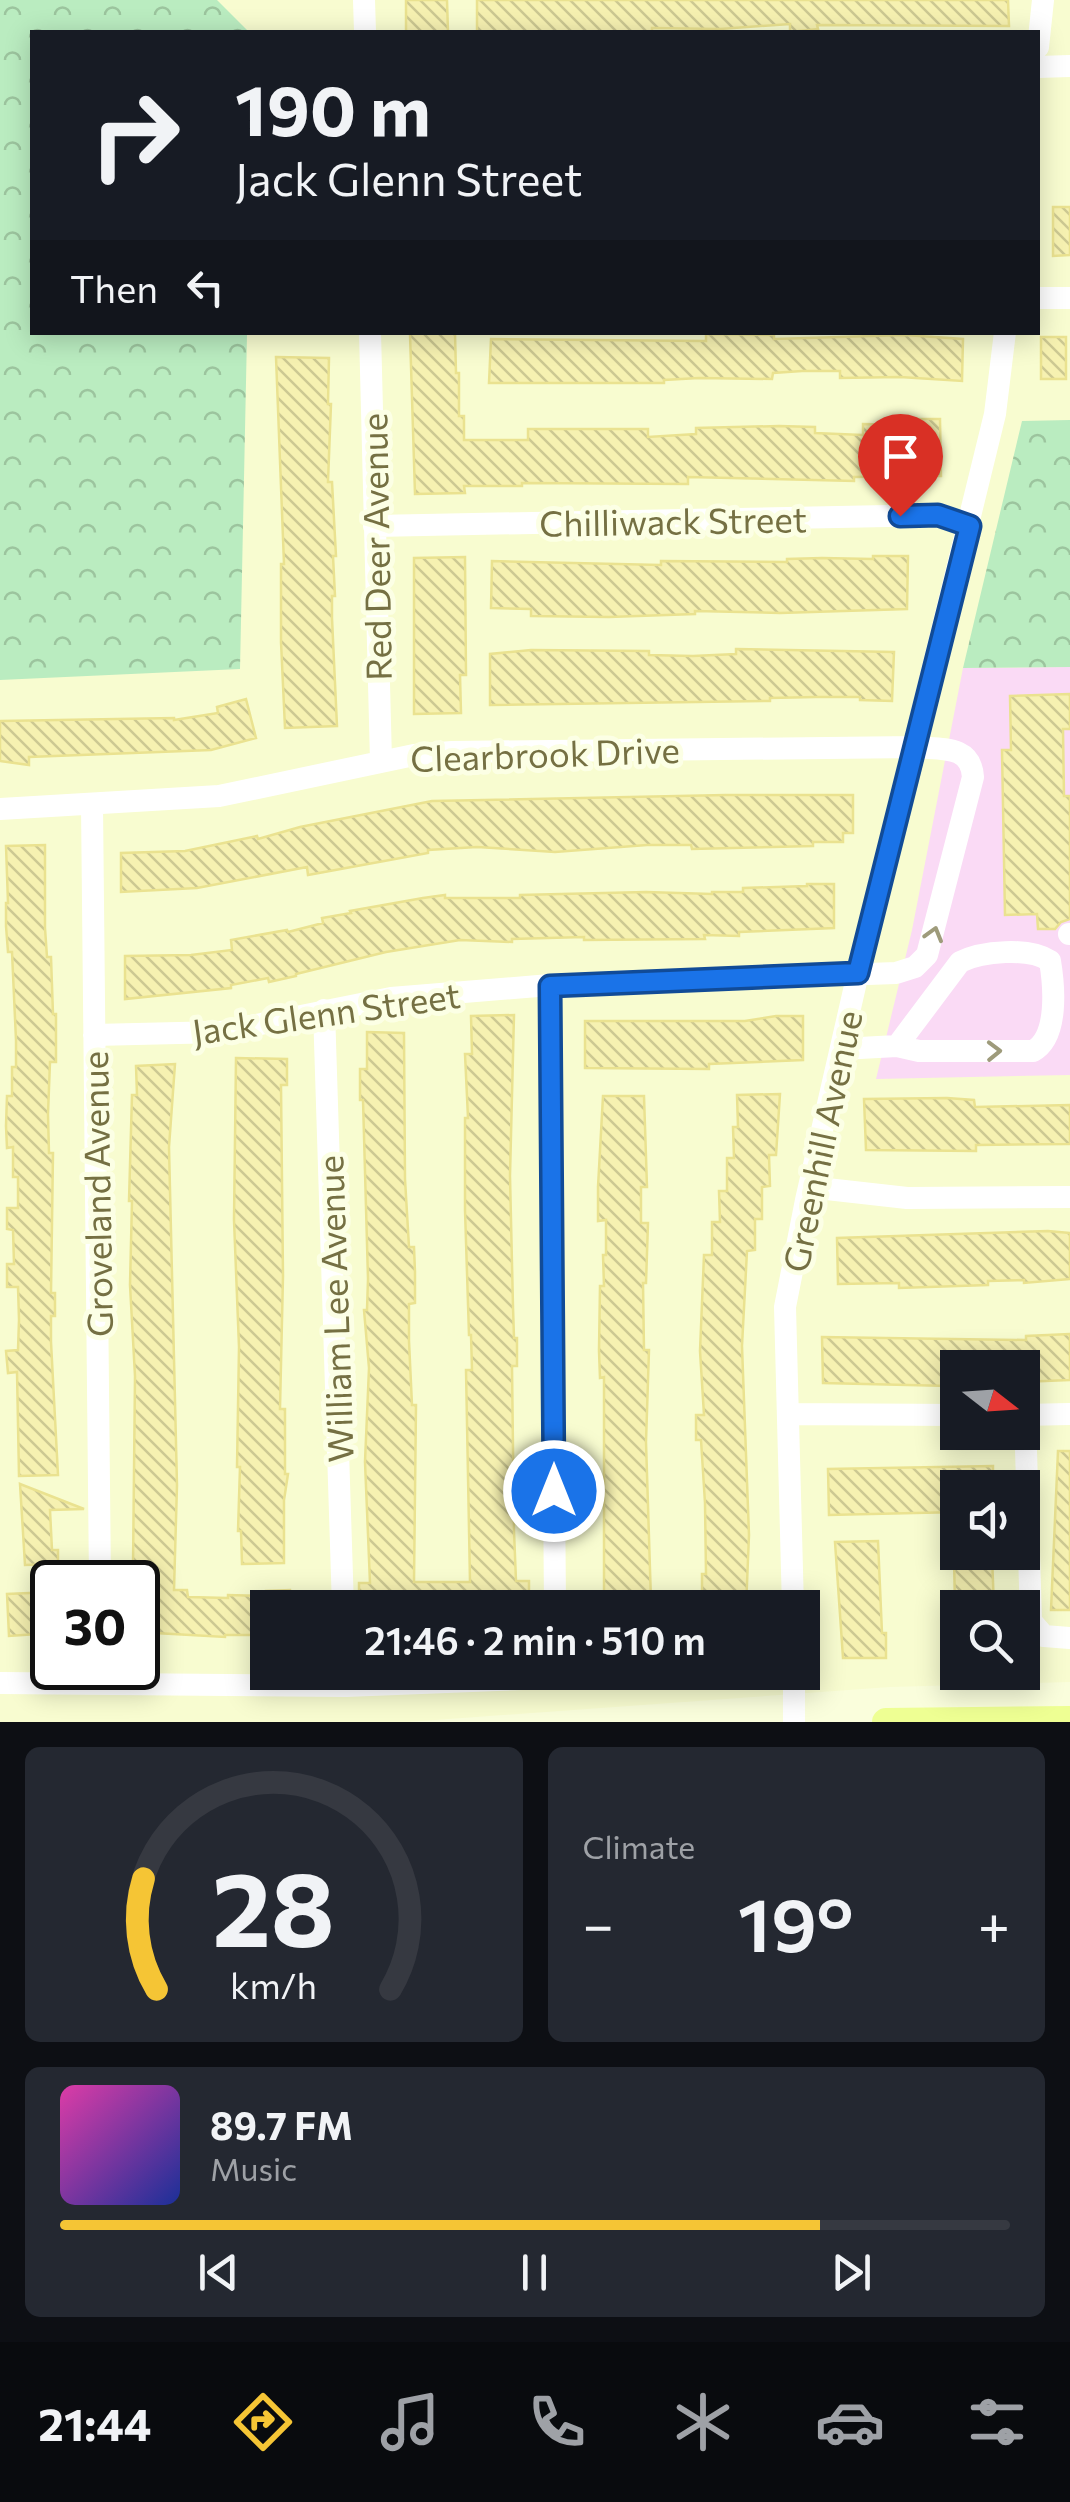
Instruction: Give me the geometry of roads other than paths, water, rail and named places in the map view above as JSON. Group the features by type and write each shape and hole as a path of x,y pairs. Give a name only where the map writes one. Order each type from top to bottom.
{"main road":[{"path":"886,1722 1070,1720"}],"street":[{"path":"364,0 365,30"},
{"path":"1040,30 1043,0"},
{"path":"1040,67 1070,66"},
{"path":"1040,298 1070,298"},
{"name":"Red Deer Avenue","path":"370,335 381,761"},
{"name":"Greenhill Avenue","path":"792,1590 786,1307 858,973 970,526 995,414 1004,335"},
{"name":"Chilliwack Street","path":"374,526 938,515 970,526"},
{"name":"Clearbrook Drive","path":"0,810 219,796 381,761 452,752 914,747 958,752 970,759 973,777 928,955 915,967 896,973 858,973"},
{"name":"Groveland Avenue","path":"92,805 100,1560"},
{"path":"841,1049 897,1046 926,1051 1033,1050 1042,1046 1061,996 1050,961 1039,954 973,955 960,962 897,1046"},
{"name":"Jack Glenn Street","path":"94,1035 221,1032 391,998 550,986 858,973"},
{"path":"550,986 555,1590"},
{"path":"926,1003 926,1051"},
{"name":"William Lee Avenue","path":"324,1010 343,1590"},
{"path":"810,1187 907,1198 1070,1197"},
{"path":"789,1414 940,1415"},
{"path":"1040,1415 1070,1414"},
{"path":"1025,1450 1031,1620 1044,1636 1070,1638"},
{"path":"160,1676 250,1677"},
{"path":"0,1682 30,1680"},
{"path":"794,1690 794,1722"}]}
